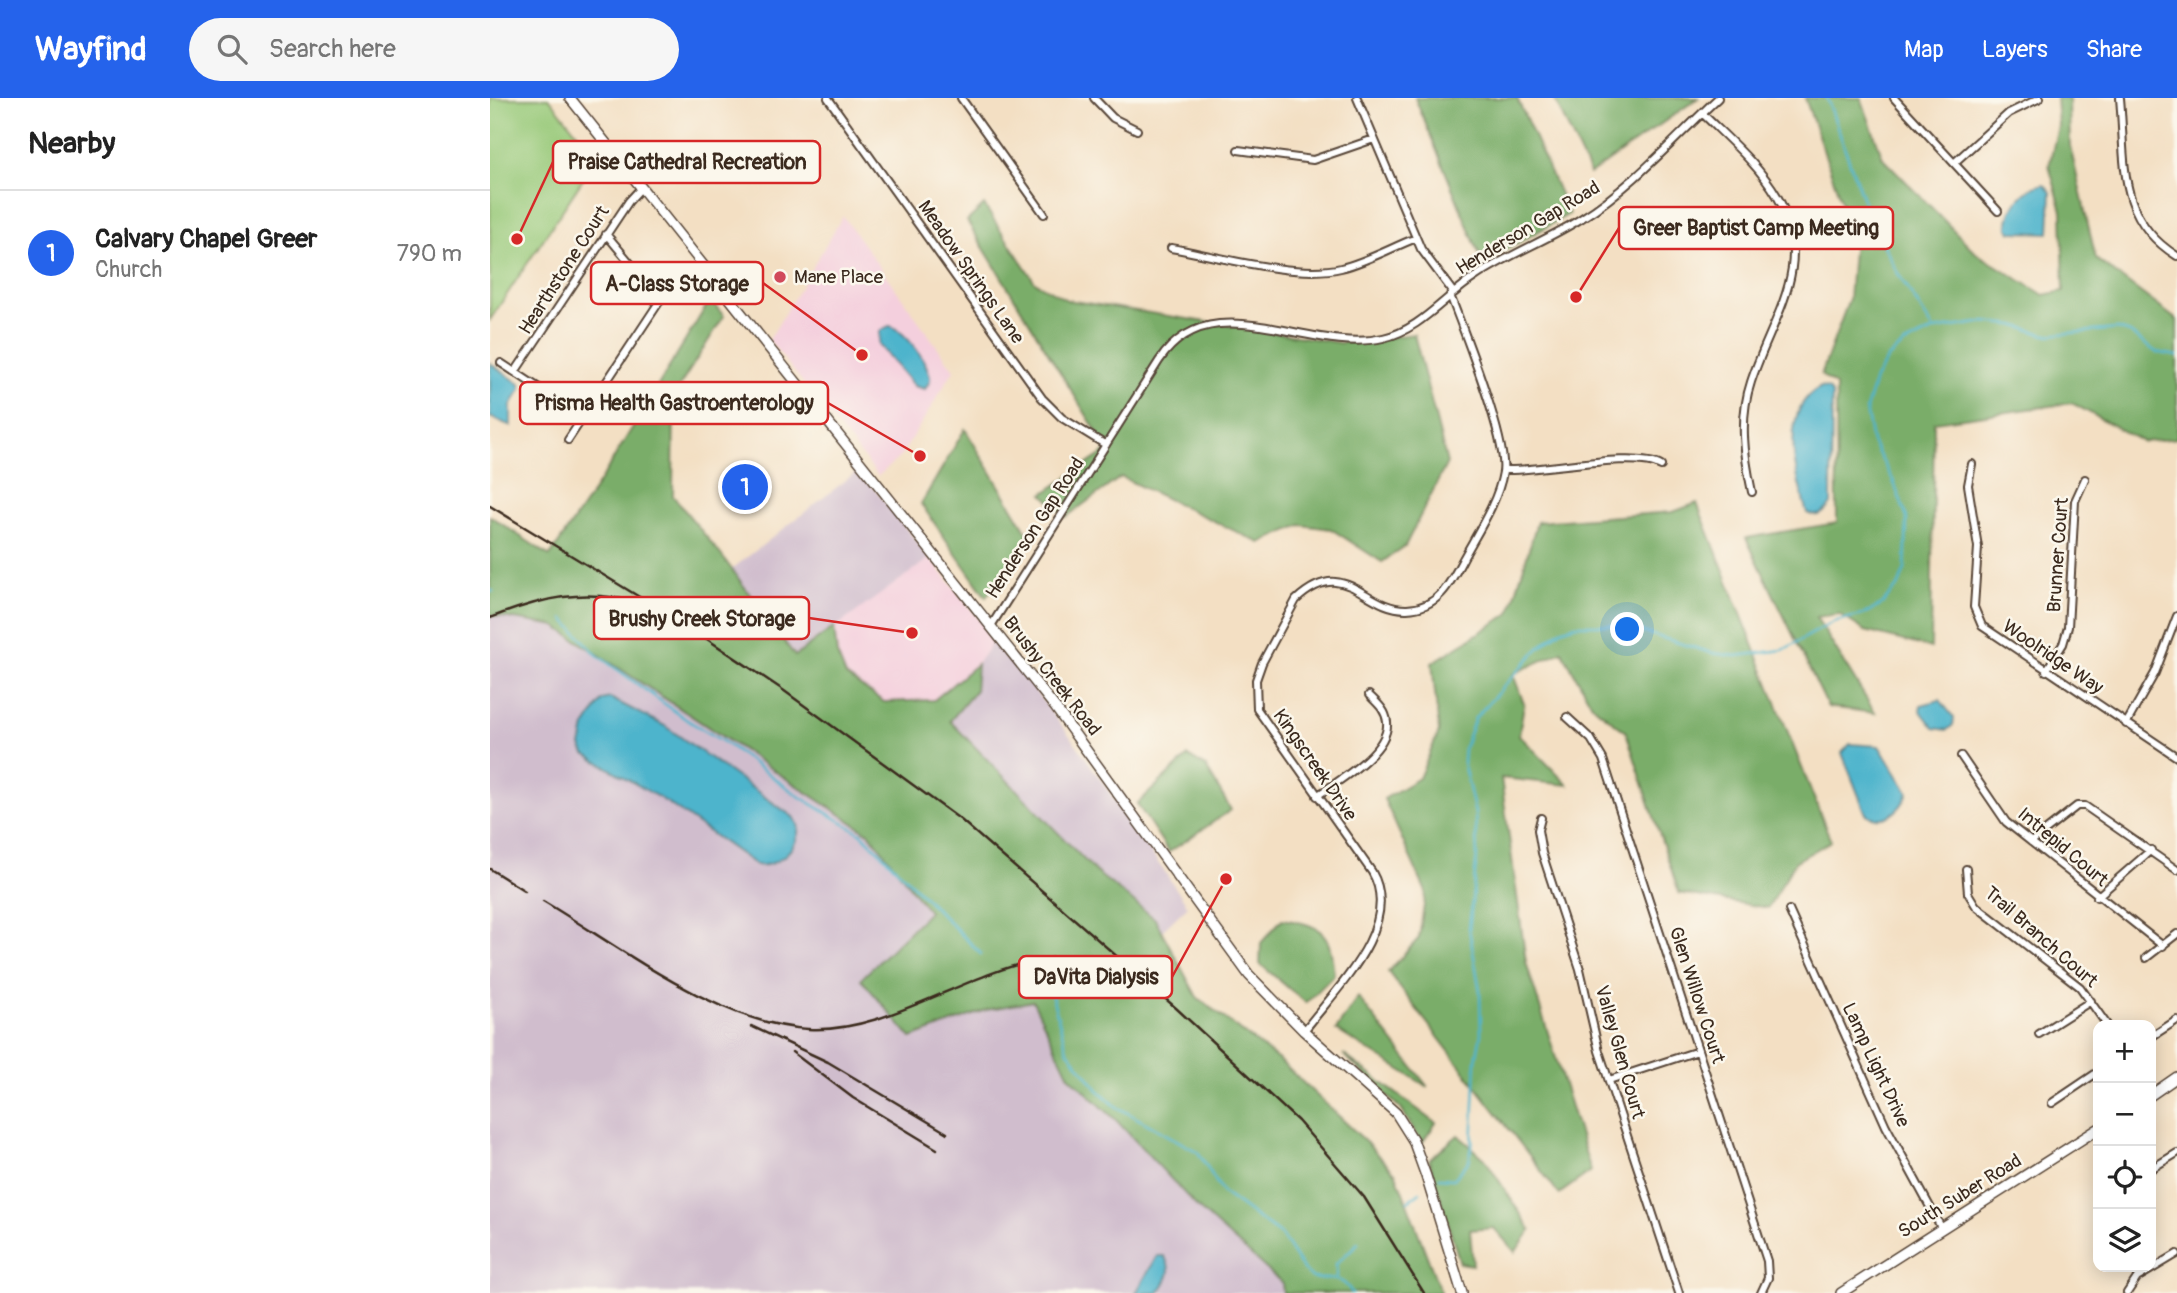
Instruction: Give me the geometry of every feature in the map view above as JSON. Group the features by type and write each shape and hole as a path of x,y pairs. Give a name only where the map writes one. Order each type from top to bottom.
{"main road":[{"name":"Brushy Creek Road","path":"570,98 1063,718 1235,956 1304,1031 1381,1097 1407,1130 1426,1176 1462,1293"},
{"path":"2156,1091 2177,1077"},
{"name":"South Suber Road","path":"1841,1293 2093,1132"}],"street":[{"name":"Meadow Springs Lane","path":"828,98 1042,398 1062,418 1106,445"},
{"path":"961,98 1044,214"},
{"path":"1094,98 1112,118 1137,130"},
{"path":"1357,98 1416,238 1452,293 1503,449 1504,470 1534,470 1641,459 1661,466"},
{"name":"Henderson Gap Road","path":"991,626 1164,353 1191,331 1222,323 1247,323 1334,340 1380,339 1411,327 1476,276 1559,233 1604,204 1718,98"},
{"path":"1894,98 1998,211"},
{"path":"1954,163 2008,113 2040,98"},
{"path":"2120,98 2132,206 2150,236 2177,256"},
{"path":"1702,113 1777,195 1790,228 1793,249 1791,284 1750,383 1744,416 1743,442 1752,492"},
{"path":"1238,150 1312,160 1374,139"},
{"name":"Hearthstone Court","path":"515,372 606,234 641,188"},
{"path":"606,234 661,300"},
{"path":"1171,248 1292,269 1326,271 1356,263 1416,238"},
{"path":"568,440 675,278"},
{"path":"501,363 583,417"},
{"name":"Woolridge Way","path":"1972,464 1968,485 1978,547 1975,612 1991,635 2177,757"},
{"name":"Kingscreek Drive","path":"1304,1031 1339,992 1377,923 1382,901 1380,885 1372,872 1257,709 1254,696 1262,663 1296,600 1315,586 1340,582 1404,609 1431,603 1443,594 1490,506 1504,470"},
{"name":"Brunner Court","path":"2046,671 2063,644 2068,627 2075,501 2085,479"},
{"path":"2126,724 2155,673 2177,616"},
{"path":"1317,796 1374,753 1386,734 1387,722 1383,709 1369,695"},
{"name":"Glen Willow Court","path":"1567,717 1591,739 1603,760 1767,1261 1768,1278 1760,1293"},
{"name":"Intrepid Court","path":"1961,756 2006,822 2162,946"},
{"path":"2031,842 2081,805 2089,807 2177,870"},
{"name":"Valley Glen Court","path":"1541,818 1538,830 1542,853 1580,969 1608,1080 1679,1293"},
{"path":"2097,897 2151,850"},
{"name":"Trail Branch Court","path":"1966,869 1968,893 1976,906 2080,987 2104,1020"},
{"name":"Lamp Light Drive","path":"1789,910 1886,1126 1942,1229"},
{"path":"2146,958 2177,934"},
{"path":"2039,1034 2091,1001"},
{"path":"2156,1034 2177,1020"},
{"path":"1608,1080 1698,1051"},
{"path":"2052,1103 2093,1075"},
{"path":"2156,1166 2177,1153"},
{"path":"2127,1293 2137,1278 2177,1254"}],"shaded area":[{"path":"843,216 954,370 901,456 878,476 769,340"},
{"path":"859,470 930,558 796,656 732,569"},
{"path":"930,558 995,639 977,664 934,700 884,702 846,676 837,655 834,627"},
{"path":"490,615 555,626 871,834 929,913 861,979 911,1038 986,1010 1033,1001 1069,1076 1117,1121 1199,1209 1282,1283 1283,1293 490,1293"},
{"path":"995,639 1076,744 1188,906 1162,931 1155,918 1096,872 949,721 975,691 977,664"}],"green space":[{"path":"490,98 549,98 597,158 490,320"},
{"path":"1415,98 1517,98 1569,214 1483,263"},
{"path":"1554,98 1698,98 1590,174"},
{"path":"1805,98 1861,98 1883,158 1976,253 2044,295 2064,291 2062,211 2049,166 2058,126 2056,98 2069,98 2070,146 2096,259 2177,320 2177,438 2143,442 2072,403 1934,422 1931,648 1865,631 1839,614 1816,617 1875,713 1828,707 1746,538 1837,523 1836,386 1821,375 1849,299 1854,238"},
{"path":"984,205 1035,282 1067,300 1341,343 1414,334 1447,463 1405,546 1382,562 1331,529 1301,525 1260,543 1121,477 1066,517 1043,494 1108,450 967,221"},
{"path":"710,300 724,316 674,395 673,496 722,556 795,656 834,627 837,654 846,676 884,702 934,700 977,664 975,691 950,721 1096,872 1155,919 1197,997 1280,1061 1396,1174 1441,1293 1283,1293 1282,1283 1199,1209 1117,1121 1069,1076 1033,1001 986,1010 911,1038 861,979 929,912 870,834 555,626 490,615 490,516 550,556 600,481"},
{"path":"965,429 1030,537 986,597 921,504"},
{"path":"1697,503 1831,841 1795,862 1768,908 1679,893 1626,732 1592,705 1562,651 1513,674 1524,704 1519,735 1568,785 1501,778 1526,962 1591,1171 1559,1194 1388,972 1419,938 1426,892 1384,799 1419,778 1439,732 1432,663 1510,613 1537,522 1673,512"},
{"path":"1188,756 1206,767 1231,810 1169,852 1137,804"},
{"path":"1282,919 1317,929 1323,934 1330,950 1334,975 1306,1003 1260,964 1261,943"},
{"path":"1358,997 1428,1087 1336,1030"},
{"path":"1343,1054 1436,1123 1422,1143 1401,1109"},
{"path":"1458,1135 1485,1159 1531,1230 1515,1252 1494,1228 1470,1230 1473,1265 1460,1263 1429,1160"}],"water":[{"path":"2044,184 2051,192 2049,233 2012,232 2008,229 2008,221 2018,200 2030,189"},
{"path":"889,326 902,333 922,357 930,381 925,389 914,386 879,345 880,331"},
{"path":"490,363 520,384 521,389 511,405 511,426 490,417"},
{"path":"1821,387 1829,389 1832,394 1831,504 1815,515 1807,513 1798,481 1793,445 1794,427 1799,411 1807,397"},
{"path":"610,698 665,726 793,817 798,824 798,832 792,847 772,863 756,865 668,803 585,754 581,746 585,727 602,700"},
{"path":"1940,700 1954,718 1953,725 1947,730 1934,728 1920,710 1921,705"},
{"path":"1850,744 1879,746 1906,789 1908,793 1905,799 1892,814 1880,818 1866,814 1842,753"},
{"path":"1157,1256 1164,1256 1169,1266 1164,1284 1158,1293 1136,1293"}],"waterway":[{"path":"1827,98 1867,211 1897,272 1934,330"},
{"path":"1439,1178 1454,1179 1469,1161 1476,1060 1481,1034 1480,991 1469,929 1477,855 1475,813 1463,762 1464,748 1475,718 1539,648 1561,630 1576,625 1620,625 1712,653 1736,656 1783,650 1833,622 1862,615 1880,606 1899,585 1905,569 1907,518 1893,480 1872,442 1866,409 1875,379 1888,358 1903,345 1934,330 1984,322 2014,325 2046,335 2118,329 2130,333 2156,352 2177,356"},
{"path":"564,619 597,655 687,720 727,744 800,797 862,834 981,954"},
{"path":"1026,985 1049,986 1067,1050 1098,1090 1117,1107 1198,1152 1223,1193 1281,1235 1304,1271 1313,1278 1340,1281 1352,1293"},
{"path":"1408,1201 1420,1192"},
{"path":"1337,1277 1336,1264 1358,1243"}],"railway":[{"path":"490,506 692,629 783,690 961,820 1176,1008 1298,1121 1364,1197 1424,1293"},
{"path":"490,618 545,600 582,595 619,598 639,603"},
{"path":"490,869 525,891"},
{"path":"543,901 637,960 705,998 774,1024 808,1029 849,1026 890,1015 1013,966 1053,958 1092,960 1130,976"},
{"path":"751,1026 828,1062 947,1133"},
{"path":"792,1052 853,1098 937,1149"}],"place":[{"name":"Praise Cathedral Recreation","path":"517,239"},
{"name":"Mane Place","path":"780,277"},
{"name":"Greer Baptist Camp Meeting","path":"1576,297"},
{"name":"A-Class Storage","path":"862,355"},
{"name":"Prisma Health Gastroenterology","path":"920,456"},
{"name":"Calvary Chapel Greer","path":"745,487"},
{"name":"Brushy Creek Storage","path":"912,633"},
{"name":"DaVita Dialysis","path":"1226,879"}]}
